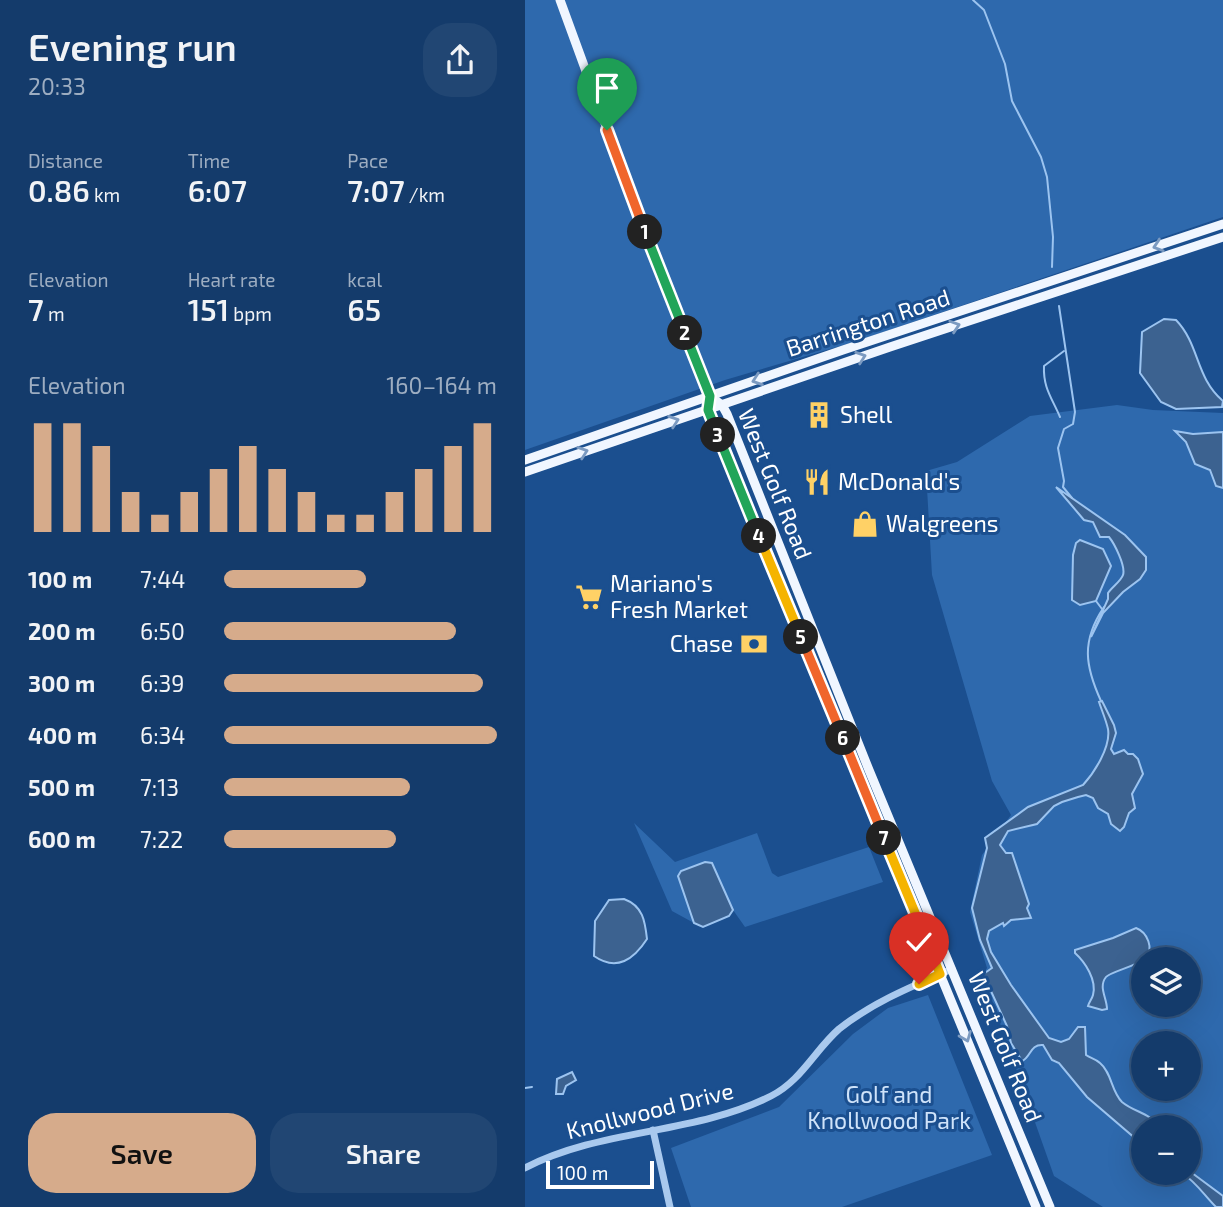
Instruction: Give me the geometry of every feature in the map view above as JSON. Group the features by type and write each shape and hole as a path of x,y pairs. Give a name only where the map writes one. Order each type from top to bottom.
{"main road":[{"path":"560,0 659,271 710,396"},
{"name":"Barrington Road","path":"525,460 842,350 1223,224"},
{"name":"Barrington Road","path":"525,472 1223,237"},
{"name":"West Golf Road","path":"1036,1207 708,410 710,396 722,405 1050,1207"}],"street":[{"name":"Knollwood Drive","path":"525,1168 544,1158 729,1114 773,1095 803,1071 838,1030 884,999 952,969"},
{"path":"653,1130 670,1207"}],"green space":[{"path":"525,0 1223,0 1223,217 854,342 725,380 525,450"},
{"path":"1117,405 1153,410 1223,413 1223,1207 1103,1207 1054,1176 983,975 987,968 970,912 982,855 1011,815 992,781 932,575 926,471 957,462 1030,416"},
{"path":"634,823 675,862 757,833 772,873 778,877 869,847 883,882 745,927 733,910 712,863 678,876 694,923 672,911"},
{"name":"Golf and Knollwood Park","path":"928,995 992,1155 842,1207 691,1207 671,1148 779,1107 853,1034 888,1008"}],"shaded area":[{"path":"1164,319 1176,320 1184,330 1207,382 1223,401 1222,407 1176,409 1161,402 1140,373 1142,332"},
{"path":"1175,431 1193,434 1223,432 1223,488 1216,486 1210,470 1195,464 1186,442"},
{"path":"1056,487 1125,535 1146,557 1146,570 1140,579 1103,613 1091,637 1108,599 1108,593 1123,575 1123,566 1109,537 1100,537 1093,522 1084,520"},
{"path":"1080,540 1103,549 1111,566 1096,601 1080,605 1072,600 1073,555 1076,543"},
{"path":"1102,701 1114,725 1116,733 1111,749 1114,754 1124,750 1138,759 1143,774 1132,794 1135,808 1129,813 1120,831 1111,824 1108,814 1098,808 1093,798 1086,795 1054,806 1037,824 1008,831 1000,845 1006,853 1012,853 1031,918 1011,920 1004,926 1003,923 989,931 987,939 991,952 1011,985 1049,1038 1061,1042 1069,1039 1078,1027 1085,1027 1086,1055 1104,1067 1122,1102 1147,1115 1131,1115 1131,1135 1087,1097 1059,1063 1052,1060 1043,1045 1035,1047 1022,1061 1011,1043 1007,1026 990,989 980,988 975,980 992,968 980,940 972,908 987,848 985,838 1028,807 1083,785 1097,767 1107,744 1108,729 1099,702"},
{"path":"705,862 712,863 733,910 729,916 703,927 694,923 678,876 681,871"},
{"path":"624,899 639,910 644,920 647,939 624,961 602,961 594,956 595,921 609,900"},
{"path":"1136,928 1143,933 1149,947 1131,947 1131,966 1106,977 1103,989 1107,1009 1102,1010 1088,1006 1093,995 1093,983 1075,950"},
{"path":"572,1072 576,1080 566,1086 563,1094 556,1094 557,1079"},
{"path":"1201,1180 1223,1196 1223,1207 1216,1207 1196,1185 1201,1185"}],"waterway":[{"path":"973,0 984,10 1005,64 1012,101 1041,157 1047,177 1053,237 1052,267"},
{"path":"1059,306 1075,412 1073,424 1064,429 1058,448 1063,487 1072,498"},
{"path":"1060,417 1047,387 1044,366 1064,351"},
{"path":"1096,601 1102,609"},
{"path":"1101,701 1091,676 1088,654 1092,631 1104,607"},
{"path":"525,1088 532,1087"}],"place":[{"name":"Shell","path":"819,415"},
{"name":"McDonald's","path":"817,482"},
{"name":"Walgreens","path":"865,524"},
{"name":"Mariano's Fresh Market","path":"589,597"},
{"name":"Chase","path":"754,644"}],"route":[{"path":"607,130 659,271 710,396 708,410 718,436 940,974 919,984"}]}
